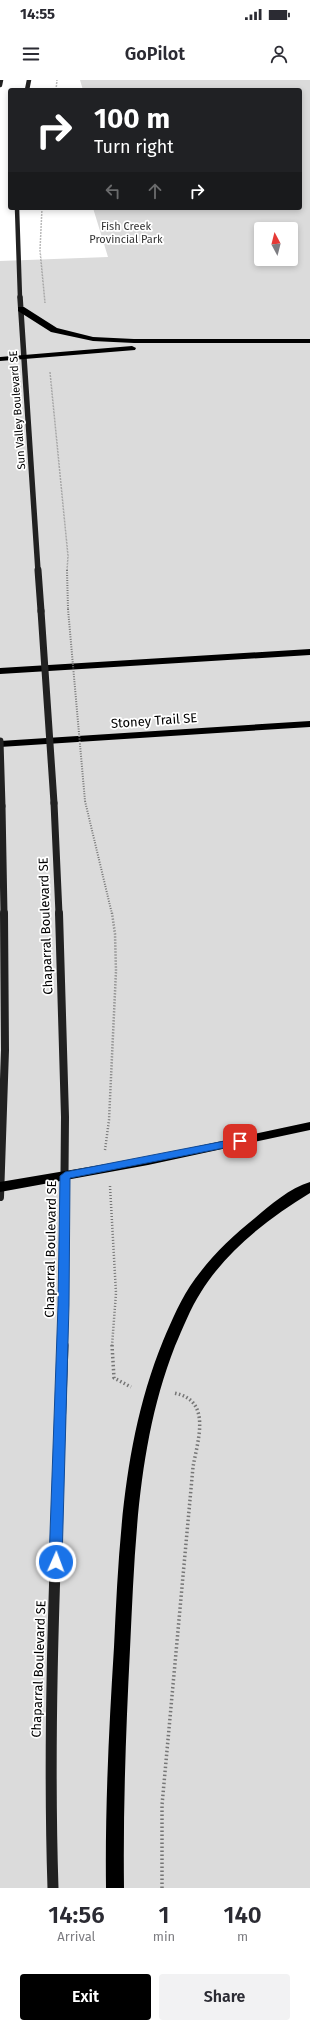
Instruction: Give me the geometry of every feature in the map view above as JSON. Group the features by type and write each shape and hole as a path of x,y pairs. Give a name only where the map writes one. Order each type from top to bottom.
{"highway":[{"path":"20,308 48,327 85,338 119,341 310,341"},
{"path":"0,359 223,341"},
{"path":"0,671 310,652"},
{"name":"Stoney Trail SE","path":"0,744 310,724"},
{"path":"0,1187 184,1153 310,1126"},
{"path":"115,1888 114,1818 124,1604 133,1486 145,1413 168,1342 182,1313 200,1283 222,1256 246,1232 271,1212 310,1187"}],"main road":[{"path":"0,85 1,80"},
{"name":"Sun Valley Boulevard SE","path":"17,210 20,308 41,611"},
{"name":"Chaparral Boulevard SE","path":"41,611 54,803 61,946 65,1176 64,1305 51,1676 50,1783 53,1888"},
{"path":"0,741 5,966 4,1082 0,1197"}],"path":[{"path":"42,210 40,250 46,306"},
{"path":"50,371 68,556 68,609 85,801 112,914 115,934 116,971 110,1120 109,1129 104,1141"},
{"path":"110,1184 112,1192 116,1293 112,1346 114,1378 130,1386"},
{"path":"162,1888 162,1805 193,1467 200,1418 198,1407 192,1399 175,1394"}],"green space":[{"name":"Fish Creek Provincial Park","path":"80,80 310,80 310,1888 0,1888 0,261 108,257 94,210 302,210 302,88 82,88"}],"route":[{"path":"56,1562 64,1305 65,1176 240,1141"}]}
